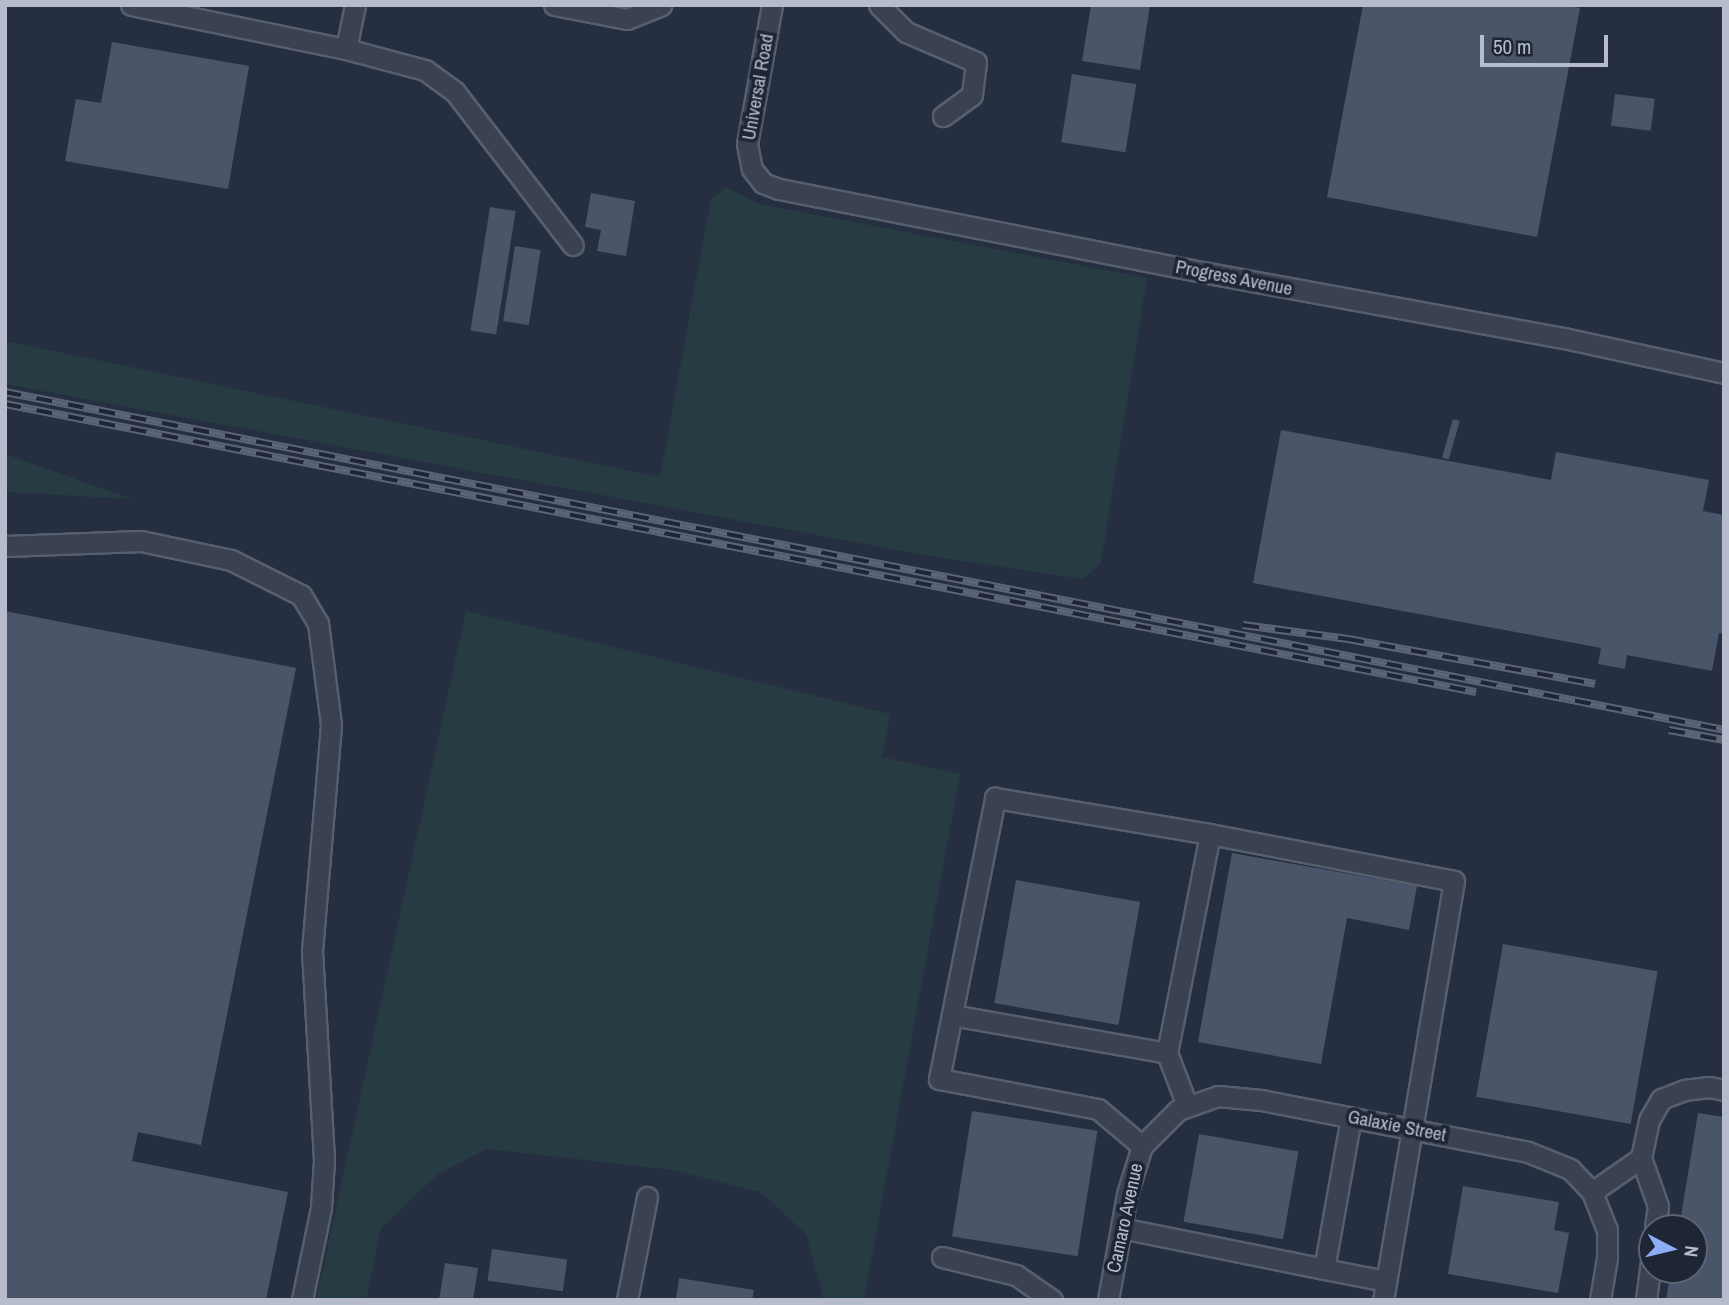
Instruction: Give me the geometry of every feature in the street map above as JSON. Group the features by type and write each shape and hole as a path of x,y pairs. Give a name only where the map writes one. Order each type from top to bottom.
{"street":[{"path":"131,5 346,49 425,70 455,92 573,245"},
{"path":"346,49 355,5"},
{"path":"554,5 627,19 661,5"},
{"name":"Universal Road","path":"752,169 747,144 772,5"},
{"path":"879,5 906,32 976,62 972,95 943,116"},
{"name":"Progress Avenue","path":"752,169 763,183 779,189 1244,280 1564,338 1724,373"},
{"path":"5,546 141,541 231,561 301,595 318,623 331,725 312,951 324,1160 321,1208 302,1300"},
{"path":"1121,1228 1324,1269 1385,1290 1454,881 1210,834 995,798 939,1079 1098,1109 1142,1146"},
{"path":"1183,1107 1167,1053 1210,834"},
{"path":"952,1015 1167,1053"},
{"path":"1657,1214 1658,1206 1641,1158 1648,1120 1661,1099 1684,1090 1709,1087 1724,1090"},
{"name":"Galaxie Street","path":"1183,1107 1219,1096 1261,1100 1549,1159 1570,1169 1596,1198"},
{"name":"Camaro Avenue","path":"1108,1300 1121,1228 1142,1146 1183,1107"},
{"path":"1324,1269 1351,1117"},
{"path":"1600,1300 1608,1244 1596,1198 1641,1158"},
{"path":"627,1300 647,1197"},
{"path":"942,1257 1016,1275 1052,1300"}],"green space":[{"path":"726,187 759,204 1147,278 1101,563 1083,579 924,555 5,384 5,341 660,477 711,199"},
{"path":"5,454 132,499 5,492"},
{"path":"466,611 890,714 882,757 960,774 864,1300 824,1300 806,1234 760,1192 673,1170 487,1149 438,1174 381,1228 366,1300 316,1300"}],"building":[{"path":"1091,5 1150,5 1140,70 1082,61"},
{"path":"1363,5 1564,5 1580,8 1537,237 1327,197"},
{"path":"112,42 249,66 228,189 65,161 76,99 101,103"},
{"path":"1072,74 1136,84 1125,152 1061,142"},
{"path":"1615,94 1655,99 1651,131 1611,126"},
{"path":"591,193 635,201 626,256 597,251 601,230 585,227"},
{"path":"490,207 516,211 496,335 470,330"},
{"path":"515,246 541,250 529,325 503,321"},
{"path":"1453,419 1460,421 1449,459 1442,457"},
{"path":"1281,430 1551,480 1556,452 1709,480 1703,511 1724,515 1724,634 1719,633 1712,671 1627,655 1625,669 1598,664 1601,648 1253,583"},
{"path":"5,611 296,668 201,1145 138,1132 132,1161 288,1192 266,1300 5,1300"},
{"path":"1232,853 1417,886 1409,930 1347,918 1321,1064 1198,1042"},
{"path":"1016,880 1140,902 1118,1025 994,1003"},
{"path":"1503,944 1658,971 1631,1124 1476,1097"},
{"path":"972,1111 1097,1131 1078,1256 952,1236"},
{"path":"1698,1113 1724,1117 1724,1300 1666,1300 1669,1284 1708,1284 1708,1214 1681,1214"},
{"path":"1199,1134 1298,1152 1283,1239 1184,1222"},
{"path":"1463,1186 1559,1202 1554,1230 1569,1233 1558,1293 1448,1274"},
{"path":"492,1249 567,1260 563,1291 488,1281"},
{"path":"445,1263 478,1268 473,1300 439,1300"},
{"path":"679,1278 754,1290 752,1300 676,1300"}],"railway":[{"path":"5,392 1724,730"},
{"path":"5,404 1476,692"},
{"path":"1243,625 1348,639 1595,684"},
{"path":"1669,730 1724,740"}]}
